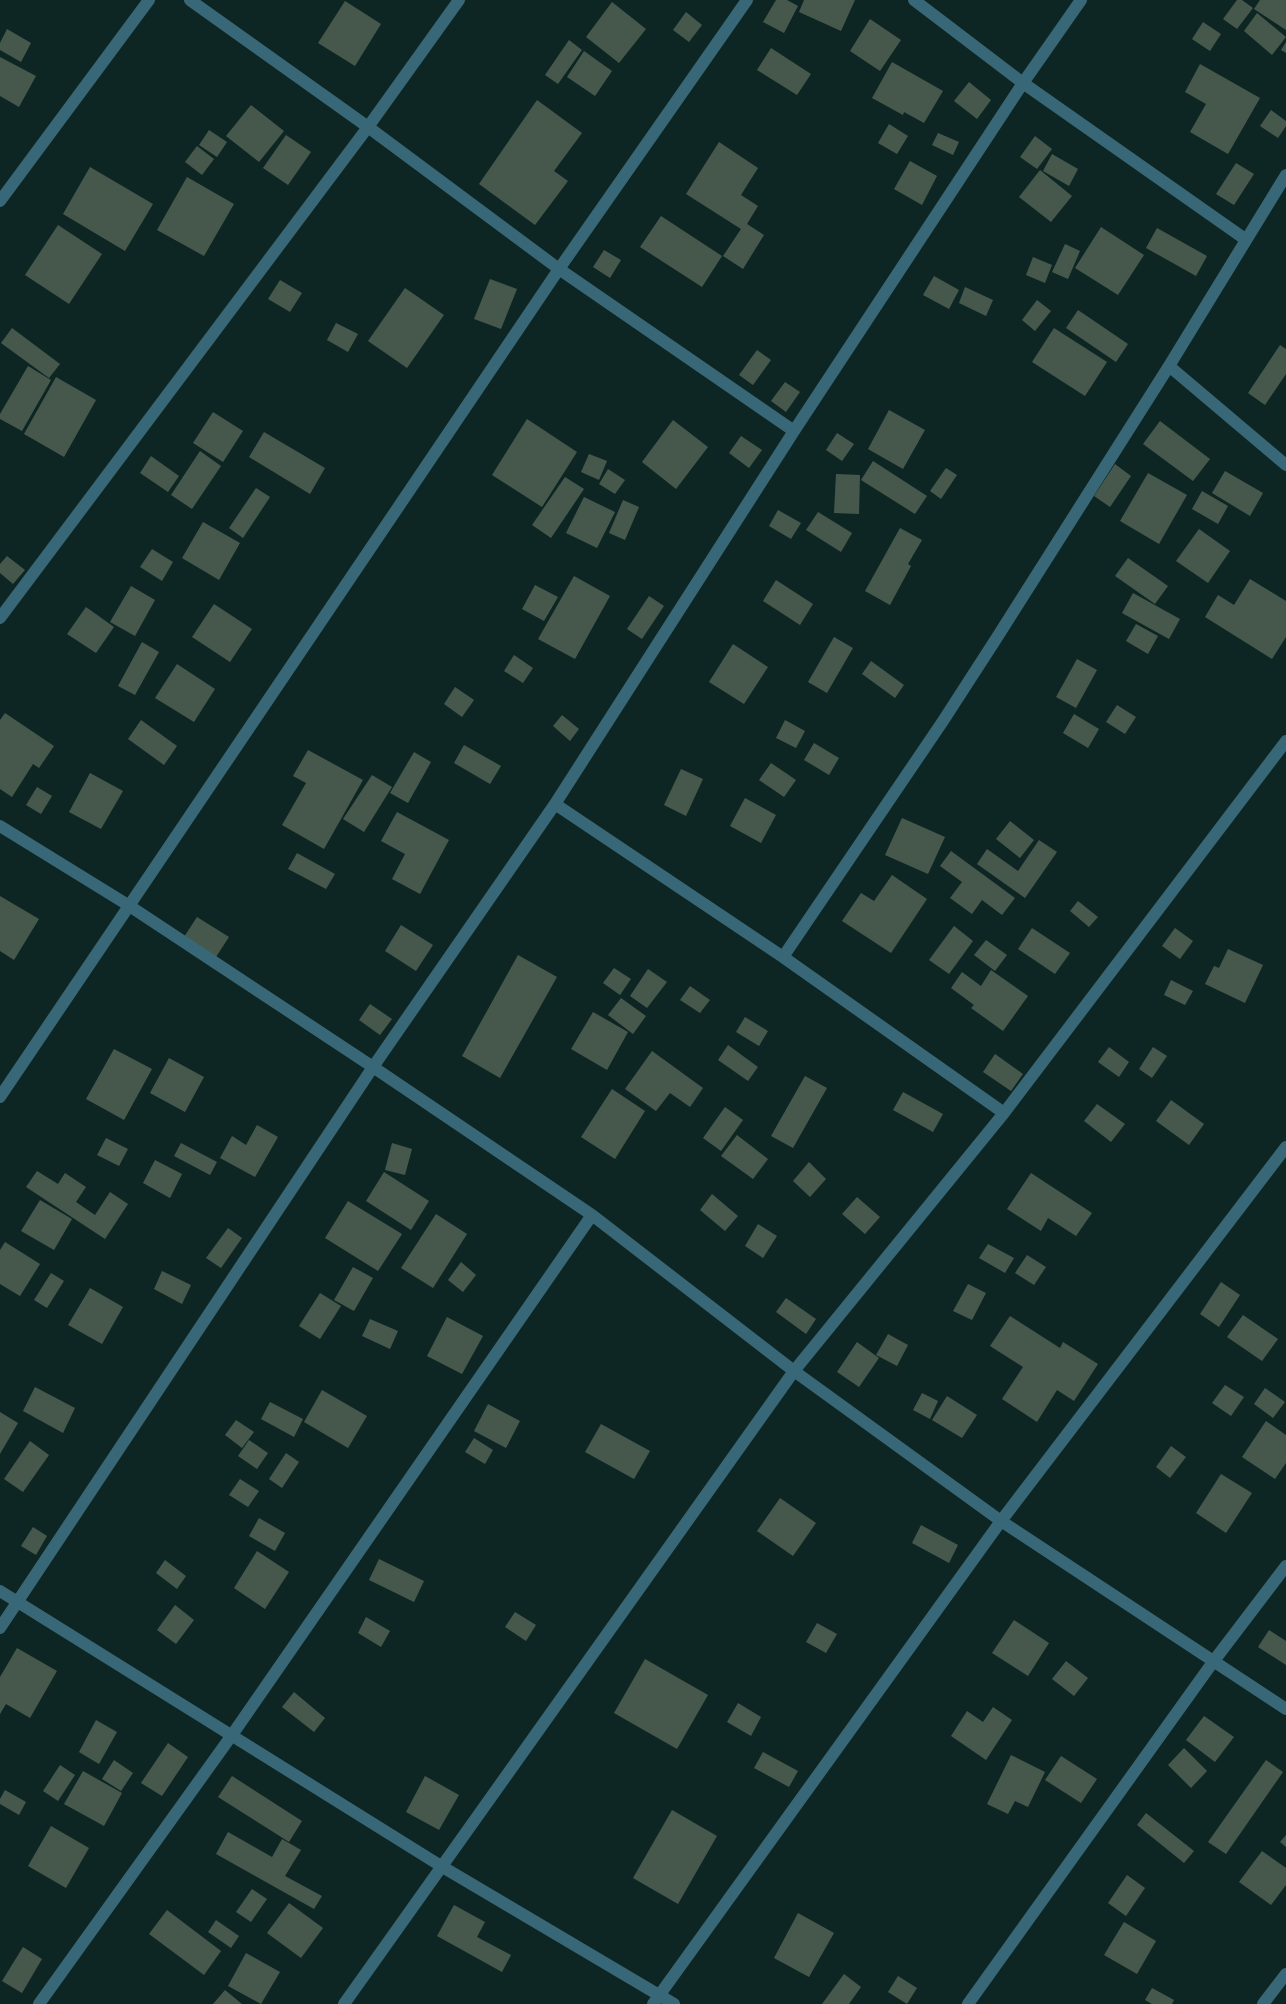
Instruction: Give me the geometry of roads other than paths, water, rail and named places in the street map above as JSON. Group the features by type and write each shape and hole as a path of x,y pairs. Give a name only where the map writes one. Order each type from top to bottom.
{"street":[{"path":"0,201 149,0"},
{"path":"190,0 368,127 558,269 794,431"},
{"path":"0,618 368,127 459,0"},
{"path":"0,1097 558,269 746,0"},
{"path":"914,0 1023,83 1245,240"},
{"path":"0,1628 373,1067 555,804 794,431 1023,83 1081,0"},
{"path":"783,957 948,713 1169,366 1286,175"},
{"path":"1169,366 1286,465"},
{"path":"344,2004 794,1371 1004,1112 1286,741"},
{"path":"555,804 783,957 1004,1112"},
{"path":"0,826 128,905 592,1215 794,1371 1001,1521 1286,1709"},
{"path":"656,1999 1001,1521 1286,1148"},
{"path":"39,2004 232,1736 592,1215"},
{"path":"968,2004 1213,1662 1286,1566"},
{"path":"0,1591 656,1999 674,2004"},
{"path":"1263,2004 1286,1974"}]}
